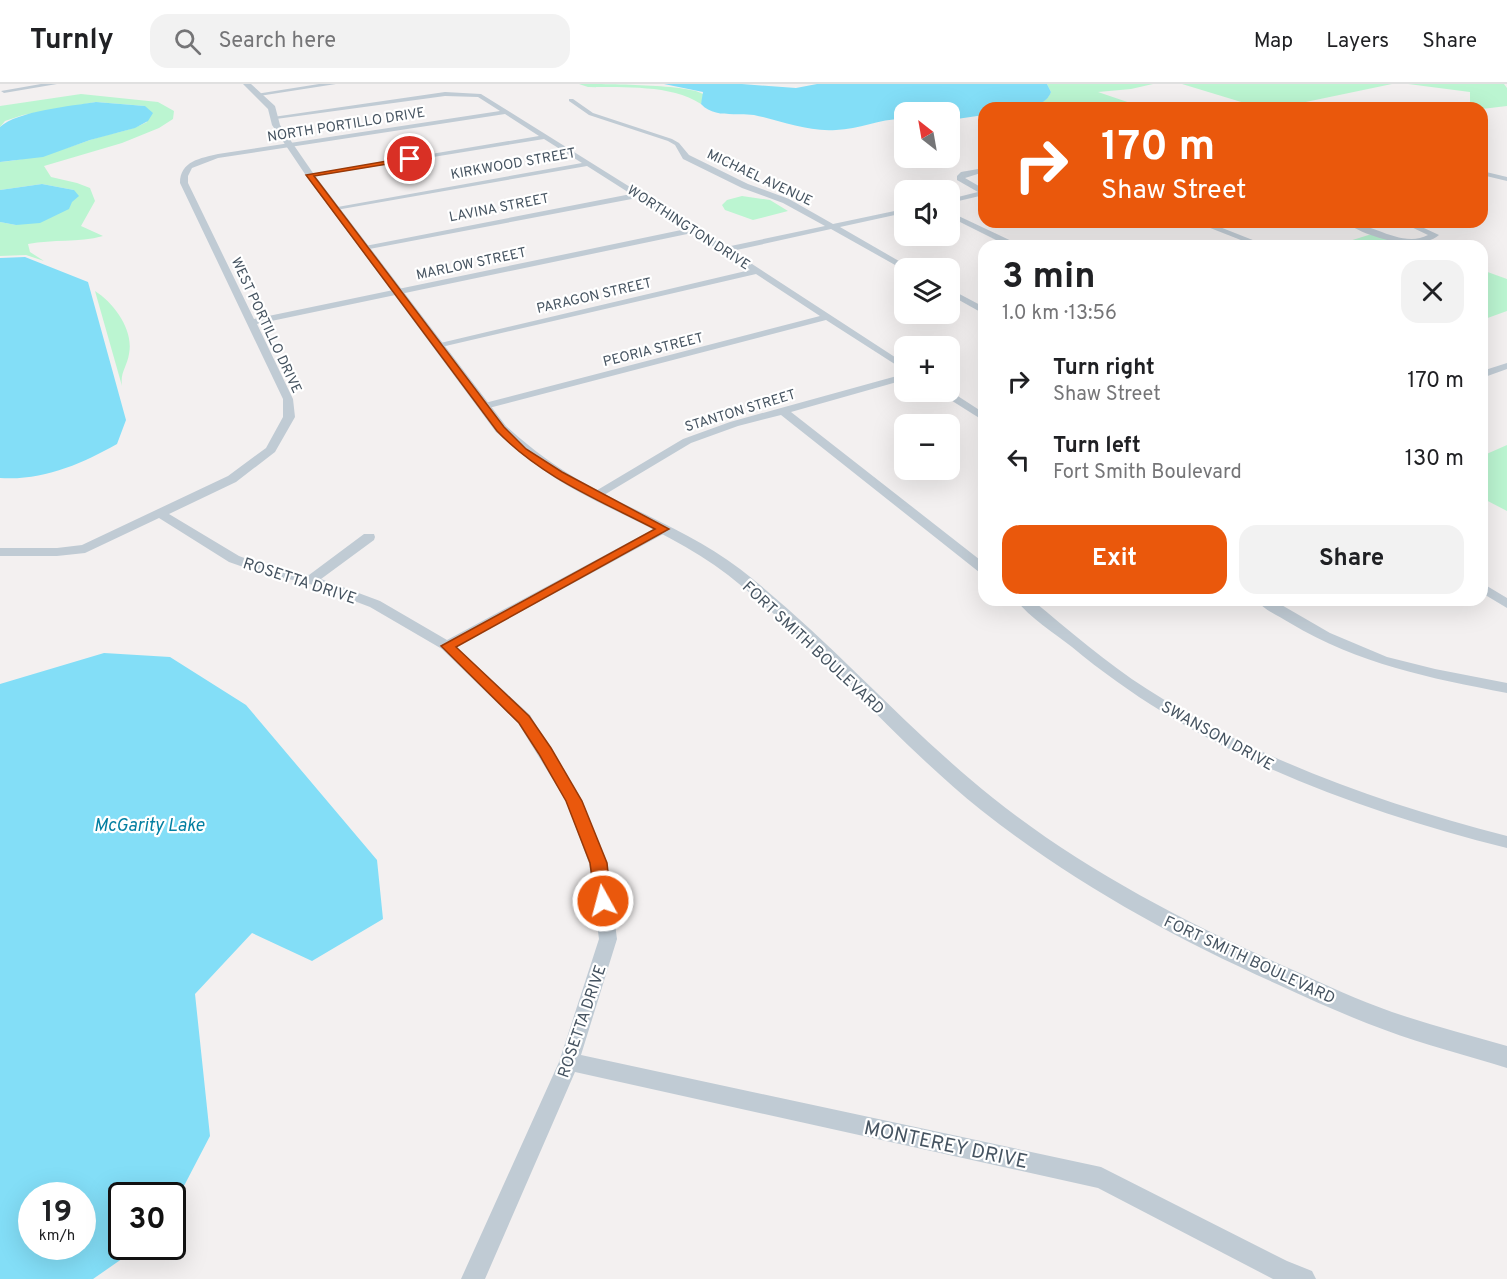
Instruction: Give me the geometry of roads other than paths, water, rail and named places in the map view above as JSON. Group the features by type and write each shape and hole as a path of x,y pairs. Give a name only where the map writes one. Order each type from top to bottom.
{"street":[{"path":"4,91 54,84"},
{"path":"253,89 333,84"},
{"name":"FORT SMITH BOULEVARD","path":"253,89 272,108 276,117 276,125 310,175 501,429 522,451 558,475 663,529 729,569 780,610 951,775 1022,830 1105,885 1190,933 1314,990 1392,1022 1507,1057"},
{"name":"WORTHINGTON DRIVE","path":"276,117 445,94 478,95 694,230 894,360"},
{"name":"MICHAEL AVENUE","path":"571,100 591,114 670,140 677,144 686,157 745,186 786,201 894,261"},
{"name":"NORTH PORTILLO DRIVE","path":"192,164 218,156 505,112"},
{"path":"310,175 544,137"},
{"name":"WEST PORTILLO DRIVE","path":"0,552 87,553 232,479 271,450 289,417 288,399 253,322 184,183 183,175 192,164"},
{"name":"KIRKWOOD STREET","path":"336,208 589,164"},
{"path":"978,171 964,174 960,178 978,188"},
{"path":"1488,174 1507,179"},
{"path":"960,198 978,194"},
{"name":"LAVINA STREET","path":"364,247 639,195"},
{"path":"725,250 894,213"},
{"path":"960,219 978,228"},
{"path":"978,228 1003,240"},
{"path":"1215,228 1248,240"},
{"path":"1367,228 1403,240 1427,240 1435,235 1418,228"},
{"name":"MARLOW STREET","path":"253,322 694,230"},
{"name":"PARAGON STREET","path":"437,345 757,271"},
{"path":"960,298 978,308"},
{"name":"PEORIA STREET","path":"484,406 828,317"},
{"path":"1488,373 1507,366"},
{"name":"STANTON STREET","path":"595,495 687,441 734,424 894,380"},
{"path":"958,402 978,414"},
{"path":"783,411 978,564"},
{"name":"ROSETTA DRIVE","path":"161,514 234,559 265,570 311,580 375,604 447,646 524,719 574,801 598,863 608,939 569,1062 473,1279"},
{"path":"447,646 663,529"},
{"path":"311,580 369,537"},
{"path":"1488,591 1507,604"},
{"name":"SWANSON DRIVE","path":"1031,606 1140,692 1259,760 1346,796 1430,823 1507,842"},
{"path":"1272,606 1291,618 1364,654 1424,671 1507,688"},
{"name":"MONTEREY DRIVE","path":"569,1062 1101,1178 1304,1279"}],"water":[{"path":"664,84 742,84 796,88 817,84 1047,84 1051,92 1047,99 1042,102 978,102 978,116 960,119 960,102 894,102 894,120 845,129 825,130 805,128 754,115 713,112 701,104 703,92"},
{"path":"96,102 145,106 153,113 148,121 135,128 90,140 43,157 0,162 0,127 8,121 45,110"},
{"path":"42,184 74,190 79,196 72,202 69,209 40,223 16,225 0,222 0,190"},
{"path":"25,257 88,282 126,420 117,444 90,458 46,474 0,478 0,258"},
{"name":"McGarity Lake","path":"104,653 170,657 246,705 377,860 383,919 312,961 252,933 195,994 210,1136 186,1182 108,1182 108,1260 120,1260 93,1279 0,1279 0,684"}]}
